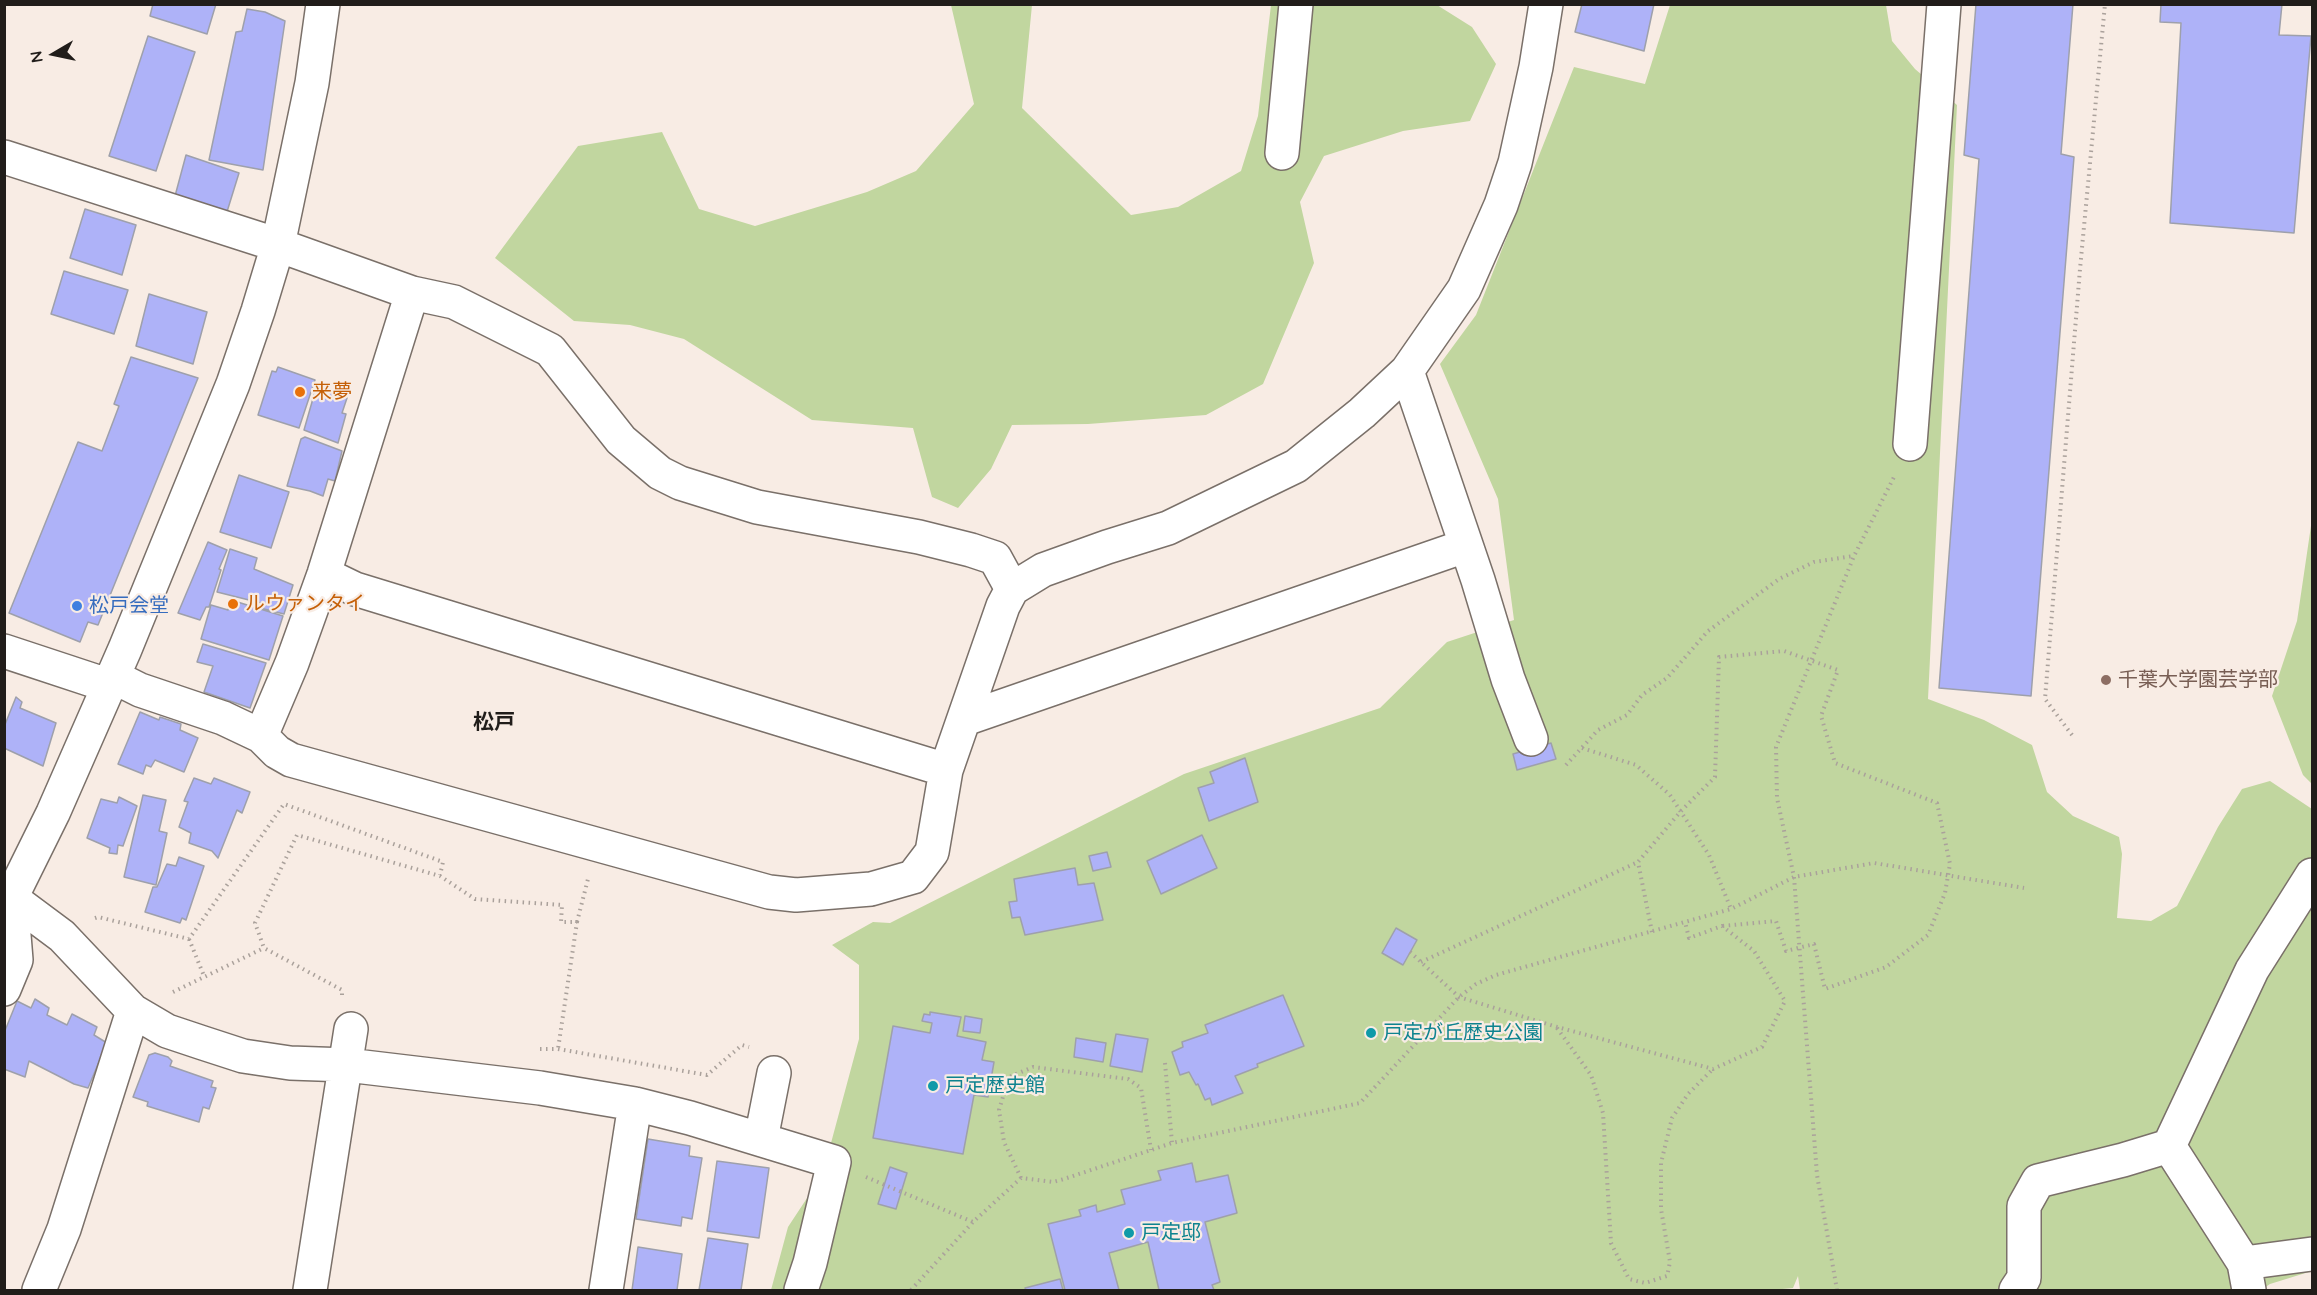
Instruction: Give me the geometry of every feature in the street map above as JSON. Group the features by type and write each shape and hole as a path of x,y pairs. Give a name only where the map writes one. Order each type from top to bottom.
{"street":[{"path":"1282,153 1296,4"},
{"path":"4,651 104,684 118,679 140,690 223,718 261,736 277,752 291,759 769,892 796,895 871,889 913,877 932,852 946,770 1003,606 1012,589 1043,570 1168,528 1296,466 1362,413 1407,371 1464,289 1501,205 1515,163 1536,67 1546,4"},
{"path":"1910,444 1944,4"},
{"path":"4,988 16,960 6,903 53,813 110,681 232,384 258,311 278,245 312,83 316,6"},
{"path":"4,157 278,245 412,293 454,302 550,350 621,440 660,473 680,483 757,507 919,537 971,550 995,558 1012,589"},
{"path":"261,736 292,663 324,574 412,293"},
{"path":"1407,371 1508,679 1531,739"},
{"path":"965,719 1465,546"},
{"path":"324,574 366,592 946,770"},
{"path":"2016,1290 2024,1278 2024,1206 2038,1181 2169,1146 2252,970 2313,875"},
{"path":"6,903 62,936 133,1011 167,1031 243,1056 290,1063 347,1065 540,1088 635,1104 834,1162 810,1263 801,1290"},
{"path":"39,1290 64,1229 133,1011"},
{"path":"310,1290 326,1180 347,1065 346,1014"},
{"path":"761,1140 774,1073"},
{"path":"606,1290 635,1104"},
{"path":"2169,1146 2247,1277 2313,1254"}],"path":[{"path":"2072,735 2045,699 2080,269 2105,4"},
{"path":"1837,1290 1817,1175 1794,877 1777,798 1776,747 1854,556 1910,444"},
{"path":"1566,765 1598,730 1627,715 1642,695 1667,678 1708,631 1779,579 1814,562 1854,556"},
{"path":"1421,962 1638,862 1681,811 1715,777 1719,657 1784,651 1838,670 1821,716 1834,763 1937,803 1950,864 1946,893 1928,935 1886,967 1824,989 1814,944 1786,951 1776,921 1722,926 1689,938 1685,922"},
{"path":"1582,748 1636,765 1670,795 1709,855 1731,909"},
{"path":"189,939 284,804 443,862 440,876"},
{"path":"346,1014 342,990 264,948 255,922 297,835 440,876 475,899 562,905 561,922 577,922"},
{"path":"558,1049 577,922 596,844"},
{"path":"1638,862 1652,932"},
{"path":"912,1290 973,1222 1021,1178 1053,1182 1172,1143 1360,1103 1459,997 1476,984 1496,975 1731,909 1794,877 1874,863 2024,888"},
{"path":"92,919 98,917 189,939"},
{"path":"1557,1027 1591,1075 1603,1113 1611,1243 1629,1279 1645,1283 1667,1276 1670,1262 1660,1209 1661,1163 1672,1118 1688,1094 1713,1069 1762,1047 1785,1001 1754,951 1722,926"},
{"path":"189,939 204,976"},
{"path":"173,993 264,948"},
{"path":"1410,952 1459,997 1557,1027 1713,1069"},
{"path":"707,1076 742,1045"},
{"path":"1165,1063 1172,1143"},
{"path":"1021,1178 1004,1142 999,1110 1009,1077 1033,1067 1128,1079 1141,1088 1151,1150"},
{"path":"834,1162 973,1222"},
{"path":"1645,1283 1647,1288"}],"green space":[{"path":"951,5 1032,5 1022,108 1131,215 1178,207 1241,171 1258,116 1271,5 1437,5 1472,27 1496,64 1470,121 1403,131 1324,156 1300,202 1314,263 1263,384 1206,415 1088,424 1012,425 991,469 958,508 932,497 913,428 812,420 684,339 630,325 574,321 495,258 578,146 662,132 699,209 755,226 867,192 916,171 974,104"},
{"path":"1670,5 1886,5 1892,41 1915,69 1957,105 1928,699 1984,720 2032,745 2047,792 2073,816 2119,837 2122,854 2117,918 2151,921 2177,906 2218,827 2242,789 2270,781 2312,809 2312,1271 2270,1284 2261,1290 1800,1290 1798,1276 1793,1288 1772,1290 771,1290 788,1227 836,1154 831,1143 859,1039 859,965 832,945 873,922 890,923 1184,774 1380,708 1447,642 1514,620 1498,499 1440,364 1476,315 1574,67 1645,84"},
{"path":"2312,519 2312,784 2303,775 2272,696 2297,621"}],"building":[{"path":"153,4 216,4 207,34 150,16"},
{"path":"1582,4 1654,4 1644,51 1575,32"},
{"path":"1976,4 2073,4 2061,154 2074,157 2031,696 1939,688 1979,159 1964,155"},
{"path":"2161,4 2282,4 2279,35 2311,36 2294,233 2170,223 2181,23 2160,22"},
{"path":"247,9 265,12 285,21 263,170 209,160 236,32 242,31"},
{"path":"148,36 195,52 156,171 109,156"},
{"path":"186,155 239,173 226,215 175,196"},
{"path":"85,209 136,225 122,275 70,258"},
{"path":"64,271 128,290 114,334 51,314"},
{"path":"149,294 207,312 193,364 136,346"},
{"path":"131,357 198,378 98,625 88,622 80,642 9,613 78,442 102,451 119,406 114,404"},
{"path":"278,367 315,380 299,428 258,415 272,371 276,372"},
{"path":"316,388 347,398 342,413 346,414 338,443 304,430"},
{"path":"305,437 342,451 335,481 328,479 323,496 287,486 301,439"},
{"path":"239,475 289,492 271,548 220,532"},
{"path":"208,542 227,550 219,569 221,570 209,607 206,607 200,620 178,613"},
{"path":"230,549 257,558 254,569 293,585 284,614 260,608 261,603 217,592"},
{"path":"231,600 283,616 269,660 201,639 211,605 228,610"},
{"path":"203,644 266,663 250,708 204,692 213,666 197,662"},
{"path":"16,697 22,702 20,708 56,723 43,766 4,748 4,727"},
{"path":"140,712 159,720 160,717 181,724 180,730 198,738 184,772 155,760 151,767 146,765 143,774 118,764"},
{"path":"1551,743 1556,759 1517,770 1513,754"},
{"path":"1245,758 1258,802 1209,821 1198,788 1214,783 1210,772"},
{"path":"194,778 211,784 214,778 250,792 242,813 237,810 218,858 212,851 189,843 191,833 179,827 188,802 184,801"},
{"path":"143,795 166,800 159,831 167,833 156,885 124,877"},
{"path":"119,797 137,806 123,846 118,845 117,854 109,853 110,848 87,838 101,799 117,803"},
{"path":"1202,835 1217,868 1161,894 1147,861"},
{"path":"1107,852 1111,867 1093,871 1089,856"},
{"path":"179,857 204,866 186,920 182,918 180,923 145,912 153,887 157,887 167,864 176,866"},
{"path":"1075,868 1078,885 1094,883 1103,920 1025,935 1020,917 1012,918 1009,902 1017,901 1014,879"},
{"path":"1396,928 1417,940 1403,965 1382,953"},
{"path":"1283,995 1304,1046 1257,1064 1258,1067 1235,1076 1243,1093 1212,1105 1210,1098 1205,1100 1198,1084 1196,1085 1189,1072 1180,1075 1172,1052 1183,1047 1182,1042 1208,1033 1205,1025"},
{"path":"35,999 49,1008 47,1015 67,1025 72,1014 97,1027 94,1035 107,1043 88,1088 74,1084 29,1061 25,1077 4,1069 4,1033 17,1001 31,1008"},
{"path":"930,1012 961,1017 957,1036 986,1042 982,1060 994,1062 988,1097 974,1095 963,1154 873,1138 893,1026 930,1033 932,1023 922,1021 924,1014 930,1015"},
{"path":"965,1016 982,1019 980,1033 963,1031"},
{"path":"1116,1034 1148,1039 1142,1072 1110,1066"},
{"path":"1076,1038 1106,1043 1103,1062 1074,1057"},
{"path":"155,1053 168,1057 172,1061 170,1066 213,1081 211,1087 216,1088 209,1109 203,1107 199,1122 147,1106 148,1102 133,1097 149,1055"},
{"path":"648,1139 690,1146 689,1156 702,1158 692,1219 682,1217 681,1226 636,1219"},
{"path":"717,1161 769,1168 759,1238 707,1231"},
{"name":"戸定邸","path":"1192,1163 1196,1182 1228,1175 1237,1213 1205,1222 1220,1282 1212,1285 1214,1290 1159,1290 1148,1242 1109,1253 1119,1290 1065,1290 1048,1224 1081,1216 1079,1210 1096,1205 1097,1212 1125,1204 1121,1190 1161,1180 1158,1171"},
{"path":"890,1167 907,1173 896,1209 878,1204"},
{"path":"708,1238 748,1244 741,1290 699,1290"},
{"path":"638,1247 682,1254 677,1290 632,1290"},
{"path":"1060,1279 1063,1290 1026,1290 1025,1288"}],"place":[{"name":"来夢","path":"300,392"},
{"name":"ルウァンタイ","path":"233,604"},
{"name":"松戸会堂","path":"77,606"},
{"name":"千葉大学園芸学部","path":"2106,680"},
{"name":"戸定が丘歴史公園","path":"1371,1033"},
{"name":"戸定歴史館","path":"933,1086"},
{"name":"戸定邸","path":"1129,1233"}],"district":[{"name":"松戸","path":"494,723"}]}
